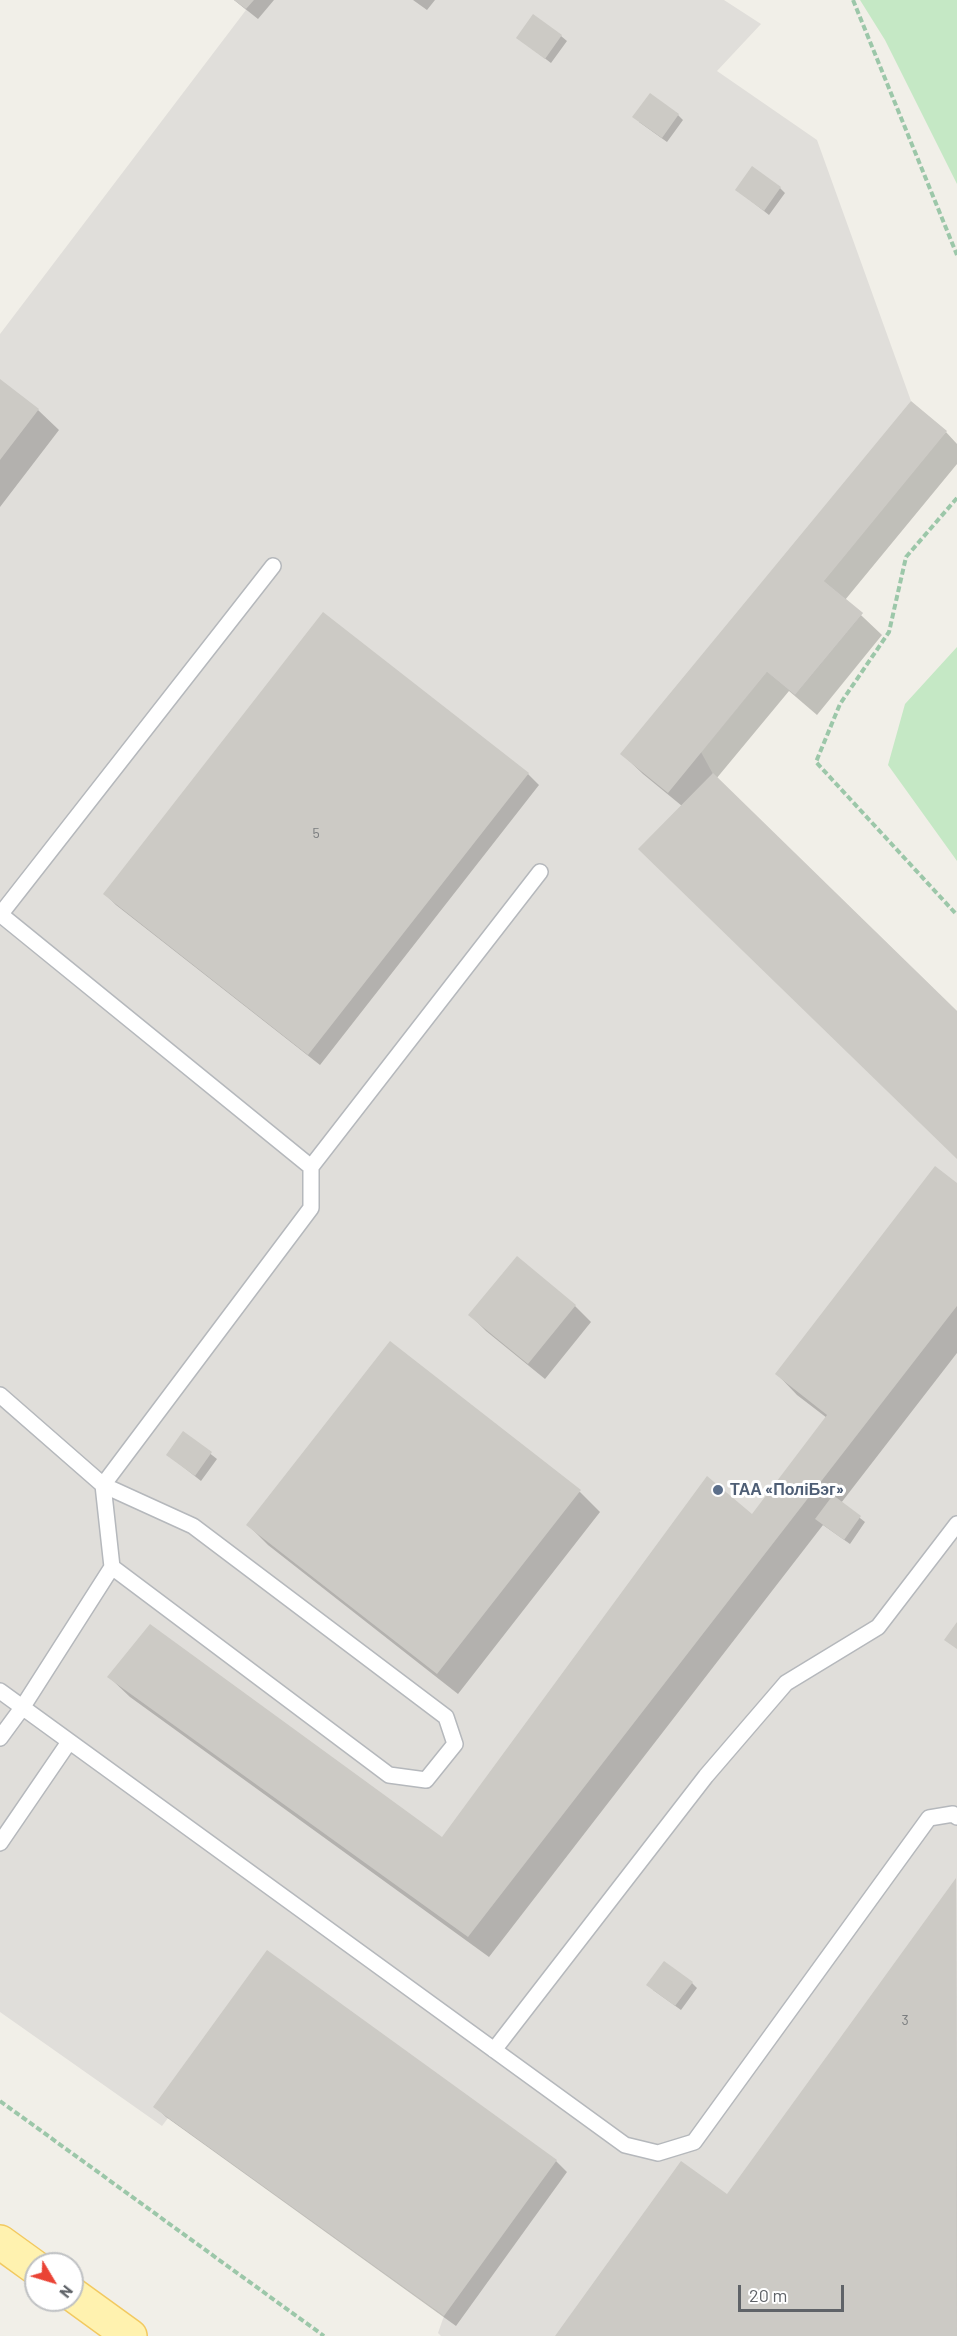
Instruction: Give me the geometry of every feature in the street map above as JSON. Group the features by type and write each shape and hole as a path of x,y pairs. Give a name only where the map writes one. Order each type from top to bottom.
{"main road":[{"path":"0,2242 24,2259"},
{"path":"84,2303 130,2336"}],"lane":[{"path":"273,566 0,914 311,1167"},
{"path":"0,1738 22,1708 112,1567 103,1485 311,1208 311,1167 540,872"},
{"path":"0,1395 103,1485 194,1526 446,1717 455,1744 426,1780 389,1775 112,1567"},
{"path":"494,2050 706,1776 786,1683 878,1627 957,1524"},
{"path":"0,1691 625,2145 658,2153 694,2142 929,1818 953,1814 957,1817"},
{"path":"0,1843 69,1742"}],"path":[{"path":"853,0 957,255"},
{"path":"957,498 906,557 889,632 840,704 816,762 957,915"},
{"path":"0,2101 324,2336"}],"shaded area":[{"path":"234,0 724,0 761,24 717,71 817,140 911,401 824,581 863,613 795,695 767,672 701,752 713,774 957,1011 957,2336 441,2336 438,2333 444,2316 168,2118 162,2126 0,2012 0,334 246,10"}],"green space":[{"path":"860,0 957,0 957,184 885,40"},
{"path":"957,647 957,861 888,765 905,704"}],"building":[{"path":"234,0 254,0 246,9"},
{"path":"533,14 562,35 545,59 516,38"},
{"path":"650,93 679,114 662,138 632,117"},
{"path":"752,166 781,187 764,211 735,190"},
{"path":"0,379 39,409 0,460"},
{"path":"911,401 947,431 824,581 863,613 795,695 767,672 668,793 620,754"},
{"path":"323,612 529,773 308,1055 103,894"},
{"path":"713,773 957,1011 957,1159 638,849"},
{"path":"935,1166 957,1183 957,1306 468,1937 107,1677 150,1624 442,1837 707,1476 752,1514 827,1415 775,1374"},
{"path":"517,1256 576,1305 528,1364 468,1315"},
{"path":"390,1341 581,1490 437,1674 246,1525"},
{"path":"183,1431 212,1452 195,1476 166,1455"},
{"path":"833,1495 861,1516 844,1540 815,1519"},
{"path":"957,1622 957,1649 944,1640"},
{"path":"956,1878 957,2336 555,2336 681,2161 727,2194"},
{"path":"267,1950 557,2160 444,2316 153,2107"},
{"path":"664,1961 693,1982 675,2006 646,1985"}],"place":[{"name":"ТАА «ПоліБэг»","path":"718,1490"}]}
